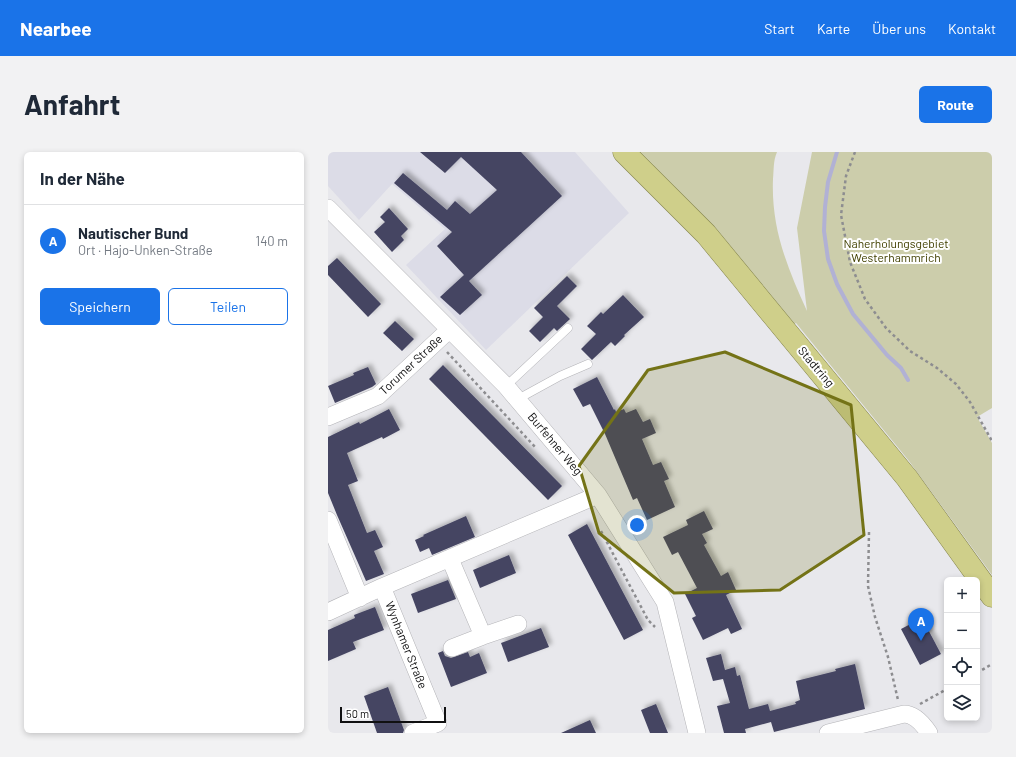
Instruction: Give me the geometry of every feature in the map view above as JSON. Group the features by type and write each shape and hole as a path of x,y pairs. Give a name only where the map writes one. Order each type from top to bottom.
{"highway":[{"name":"Stadtring","path":"624,152 706,234 907,478 992,596"}],"street":[{"name":"Burfehner Weg","path":"328,208 506,386 598,495 665,602 697,733"},
{"name":"Torumer Straße","path":"328,417 378,396 449,330"},
{"name":"Wynhamer Straße","path":"328,612 382,587 598,495"},
{"path":"328,520 360,598"},
{"path":"450,559 483,636"},
{"name":"Wynhamer Straße","path":"382,587 438,723 413,733"},
{"path":"452,648 518,624"},
{"path":"828,733 907,714 924,726 928,733"}],"lane":[{"path":"506,386 568,328"},
{"path":"518,399 560,376 588,364"}],"path":[{"path":"854,152 846,176 841,215 850,262 865,299 886,328 910,351 937,368 956,384 970,402 992,441"},
{"path":"433,345 448,352 537,449"},
{"path":"599,528 648,620 657,630"},
{"path":"869,532 868,586 875,617 888,657 898,700 907,714 917,705 944,691"},
{"path":"980,671 992,664"}],"highlighted area":[{"path":"725,352 851,405 864,535 780,590 674,593 599,533 579,466 648,370"}],"shaded area":[{"path":"328,152 575,152 629,213 486,350 406,265 445,229 392,184 359,220 328,186"}],"green space":[{"name":"Naherholungsgebiet Westerhammrich","path":"631,152 777,152 774,166 773,197 778,231 787,263 807,311 797,228 812,152 992,152 992,408 977,417 992,443 992,575 909,461 796,323 790,327"}],"building":[{"path":"420,152 521,152 562,196 469,281 482,295 460,315 440,297 464,275 437,246 452,232 394,183 403,173 447,210 455,201 470,214 497,190 461,157 445,173"},
{"path":"389,208 408,229 401,236 404,240 392,252 374,232 385,222 380,217"},
{"path":"337,258 381,304 368,317 328,275 328,266"},
{"path":"567,276 577,286 557,306 570,319 557,331 554,328 540,342 529,331 543,317 534,308"},
{"path":"623,295 644,317 624,335 625,336 615,346 611,342 592,360 581,349 596,334 587,326 601,312 603,314"},
{"path":"395,321 414,339 402,351 383,333"},
{"path":"443,365 562,486 548,500 429,379"},
{"path":"368,367 376,384 335,403 328,386 354,375 353,373"},
{"path":"597,377 616,412 624,409 626,413 636,409 643,422 650,419 656,433 642,439 653,465 661,462 669,479 664,481 675,507 647,520 637,498 633,500 605,434 590,404 583,407 573,389"},
{"path":"389,409 400,430 383,439 382,437 347,453 358,481 348,485 367,533 375,530 383,547 374,551 384,574 366,581 328,493 328,437 359,422 360,424"},
{"path":"704,511 713,529 702,534 707,543 704,545 721,576 728,572 736,590 726,595 742,629 731,634 728,628 703,640 692,618 696,616 685,594 697,588 678,552 672,555 663,537 688,525 686,520"},
{"path":"466,516 475,537 432,555 429,548 420,552 415,540"},
{"path":"587,524 643,630 624,640 568,535"},
{"path":"509,555 516,573 480,588 473,570"},
{"path":"448,580 456,599 418,613 411,594"},
{"path":"375,607 384,630 353,642 356,649 328,661 328,630 355,618 354,615"},
{"path":"922,618 941,654 920,665 901,629"},
{"path":"541,628 549,647 508,662 501,643"},
{"path":"443,651 445,656 451,658 468,652 470,657 479,653 487,673 451,687 438,653"},
{"path":"721,654 725,670 735,667 737,676 740,675 749,709 768,704 770,711 796,704 795,702 800,700 796,681 836,671 835,669 855,664 865,709 774,732 771,722 745,729 746,733 724,733 717,706 730,703 723,679 713,681 706,658"},
{"path":"388,687 404,730 403,733 377,733 364,696"},
{"path":"656,704 668,733 650,733 641,710"},
{"path":"590,720 596,733 561,733"}],"waterway":[{"path":"837,152 828,182 825,207 824,231 828,259 837,284 853,314 887,355 901,368 908,380"}],"place":[{"name":"Nautischer Bund","path":"921,641"}]}
